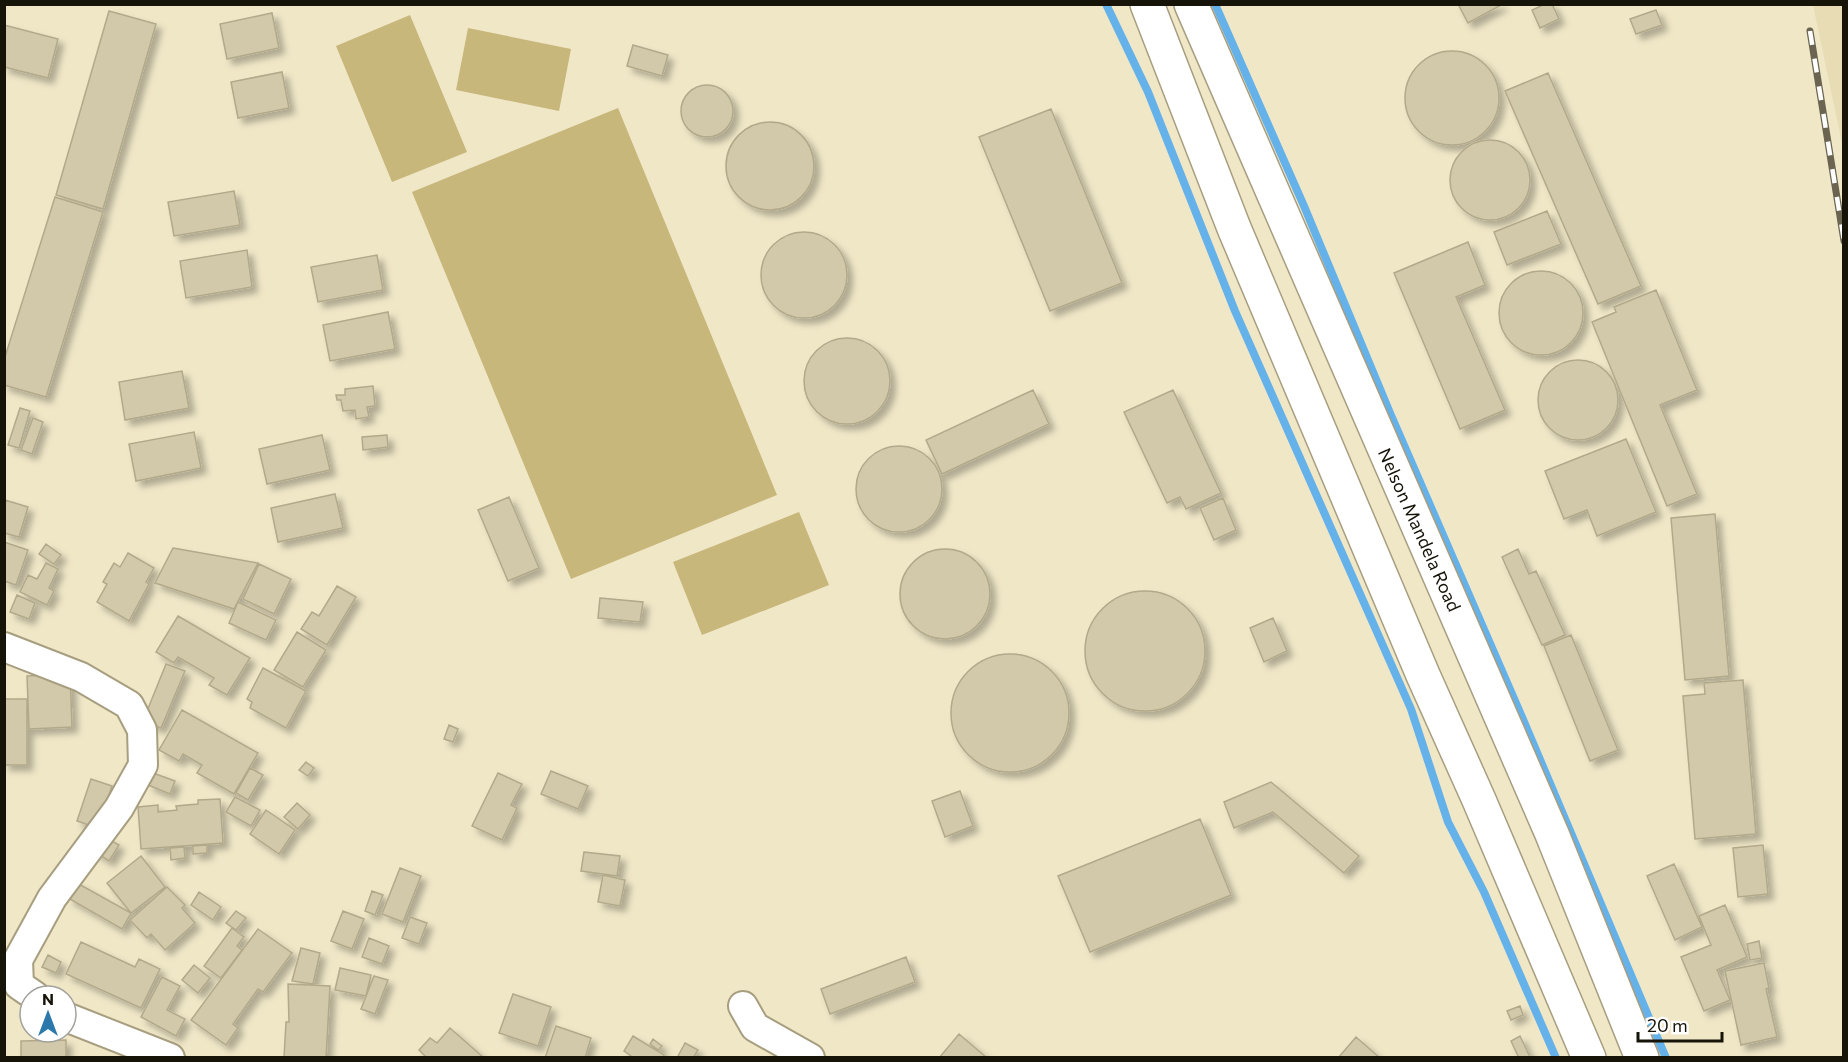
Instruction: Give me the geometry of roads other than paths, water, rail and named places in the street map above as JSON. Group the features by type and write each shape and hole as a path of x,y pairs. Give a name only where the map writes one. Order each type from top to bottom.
{"main road":[{"path":"1147,4 1238,239 1589,1058"},
{"name":"Nelson Mandela Road","path":"1191,4 1547,823 1642,1058"}],"street":[{"path":"4,647 81,677 129,705 142,730 143,765 119,808 52,898 18,960 19,984"},
{"path":"743,1006 755,1027 810,1058"},
{"path":"78,1022 170,1058"}],"waterway":[{"path":"1106,4 1148,92 1235,311 1411,709 1448,822 1484,892 1556,1058"},
{"path":"1215,4 1304,206 1666,1058"}],"railway":[{"path":"1810,31 1844,241"}]}
